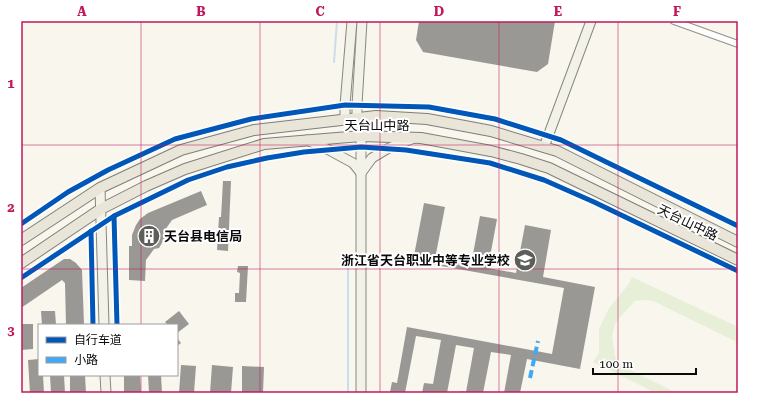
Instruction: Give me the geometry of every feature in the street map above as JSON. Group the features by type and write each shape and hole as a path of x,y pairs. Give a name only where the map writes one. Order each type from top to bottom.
{"main road":[{"name":"天台山中路","path":"21,240 100,188 181,150 254,130 376,116 427,119 491,131 557,151 738,242"},
{"name":"天台山中路","path":"21,263 101,209 185,168 264,144 361,136 421,138 491,151 549,168 738,260"}],"street":[{"path":"345,119 352,21"},
{"path":"361,393 361,136 357,118 362,21"},
{"path":"544,147 591,21"},
{"path":"674,21 738,44"},
{"path":"361,173 372,158 387,148 414,138"},
{"path":"307,140 353,163 361,173"},
{"path":"100,188 104,324"},
{"path":"106,376 106,393"}],"green space":[{"path":"632,277 738,327 738,344 735,341 653,301 643,300 635,301 615,324 612,336 615,356 617,361 622,366 677,393 656,393 593,362 599,353 599,329 609,308 628,285"}],"building":[{"path":"419,21 555,21 548,64 537,72 423,52 416,40"},
{"path":"223,181 231,181 228,251 217,250"},
{"name":"天台县电信局","path":"201,191 207,205 172,220 165,230 166,236 159,248 154,249 146,260 145,281 129,280 129,246 132,246 132,235 140,219 148,213"},
{"path":"424,203 445,207 435,259 471,265 480,216 497,219 488,268 516,273 525,225 551,230 543,277 595,287 580,369 527,359 520,393 504,393 511,355 491,352 483,393 461,393 461,391 466,392 474,348 456,345 447,393 422,393 424,383 433,384 441,340 416,336 405,393 390,392 392,382 397,383 407,327 552,354 564,288 413,261"},
{"path":"64,259 70,259 82,270 84,324 66,324 65,283 62,280 21,308 21,288"},
{"path":"238,266 248,266 246,302 235,302 235,293 239,293 240,273 237,272"},
{"path":"41,311 55,311 56,324 42,324"},
{"path":"179,311 189,324 178,332 178,324 167,324 165,322"},
{"path":"21,324 33,324 33,349 21,350"},
{"path":"38,359 38,376 43,376 44,393 30,393 28,360"},
{"path":"181,365 196,366 194,393 179,393"},
{"path":"212,365 233,367 231,393 210,393"},
{"path":"242,366 264,367 263,393 242,393"},
{"path":"50,376 64,376 65,393 51,393"},
{"path":"70,376 85,376 86,393 70,393"},
{"path":"124,376 140,376 141,393 124,393"},
{"path":"148,376 161,376 162,393 149,393"}],"waterway":[{"path":"334,62 337,21"},
{"path":"348,263 348,393"}],"marked path":[{"path":"530,378 538,341"}],"cycle path":[{"path":"21,224 68,192 108,170 175,139 251,119 345,105 429,107 495,119 561,140 738,226"},
{"path":"21,278 114,216 188,180 227,167 267,158 304,152 361,147 406,150 490,163 544,180 594,202 738,271"},
{"path":"114,216 117,324"},
{"path":"91,231 93,324"}],"place":[{"name":"天台县电信局","path":"149,236"},
{"name":"浙江省天台职业中等专业学校","path":"525,260"}]}
